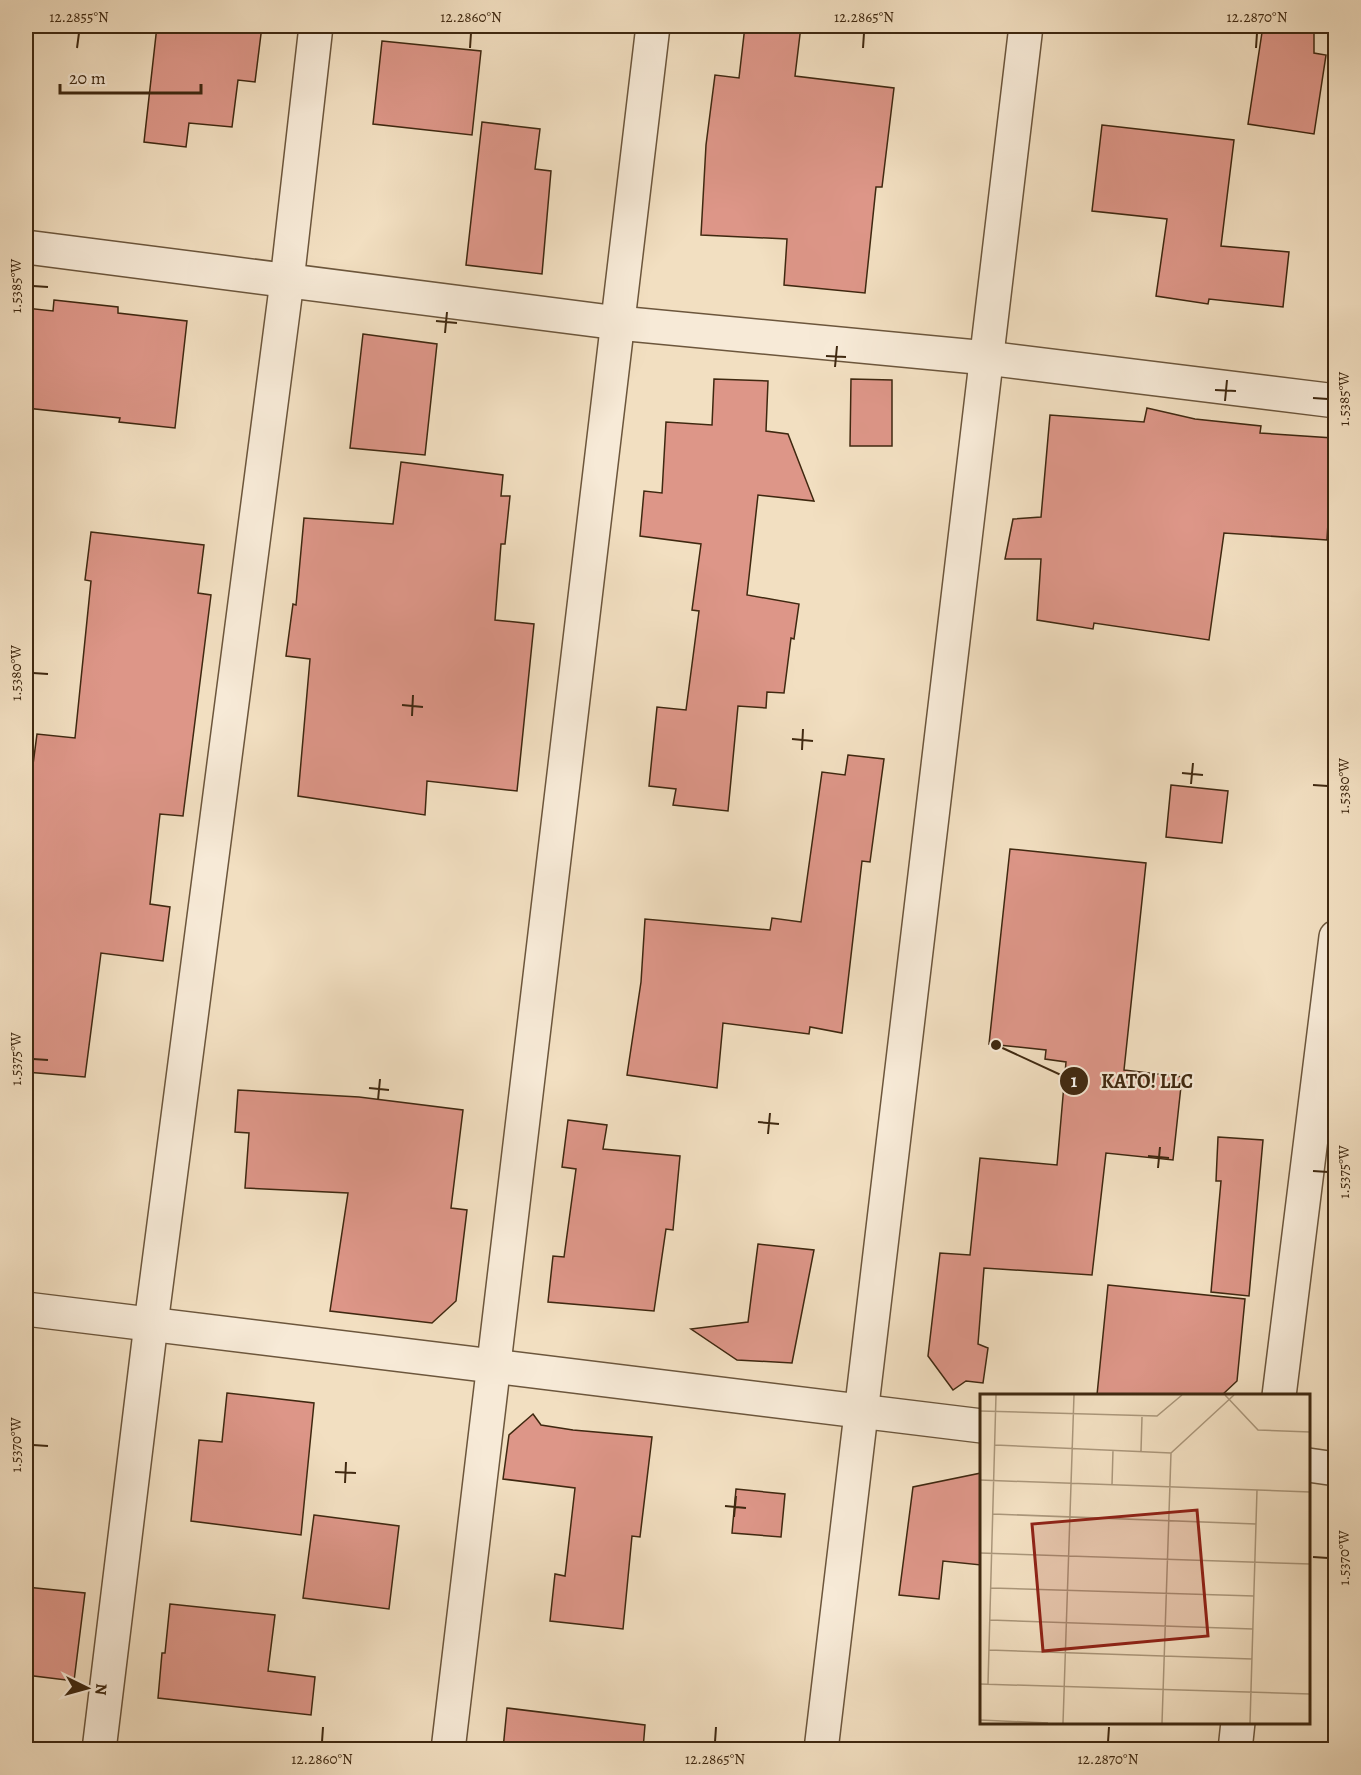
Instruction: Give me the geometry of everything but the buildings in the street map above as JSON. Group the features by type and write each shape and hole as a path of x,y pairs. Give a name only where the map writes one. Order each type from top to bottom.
{"street":[{"path":"99,1749 151,1324 287,281 316,26"},
{"path":"448,1749 653,26"},
{"path":"821,1749 1026,26"},
{"path":"26,247 618,323 987,358 1335,401"},
{"path":"1279,1394 1335,937"},
{"path":"26,1309 980,1426"},
{"path":"1310,1465 1335,1469"},
{"path":"1235,1749 1238,1724"}],"place":[{"name":"KATO! LLC","path":"996,1045"}]}
